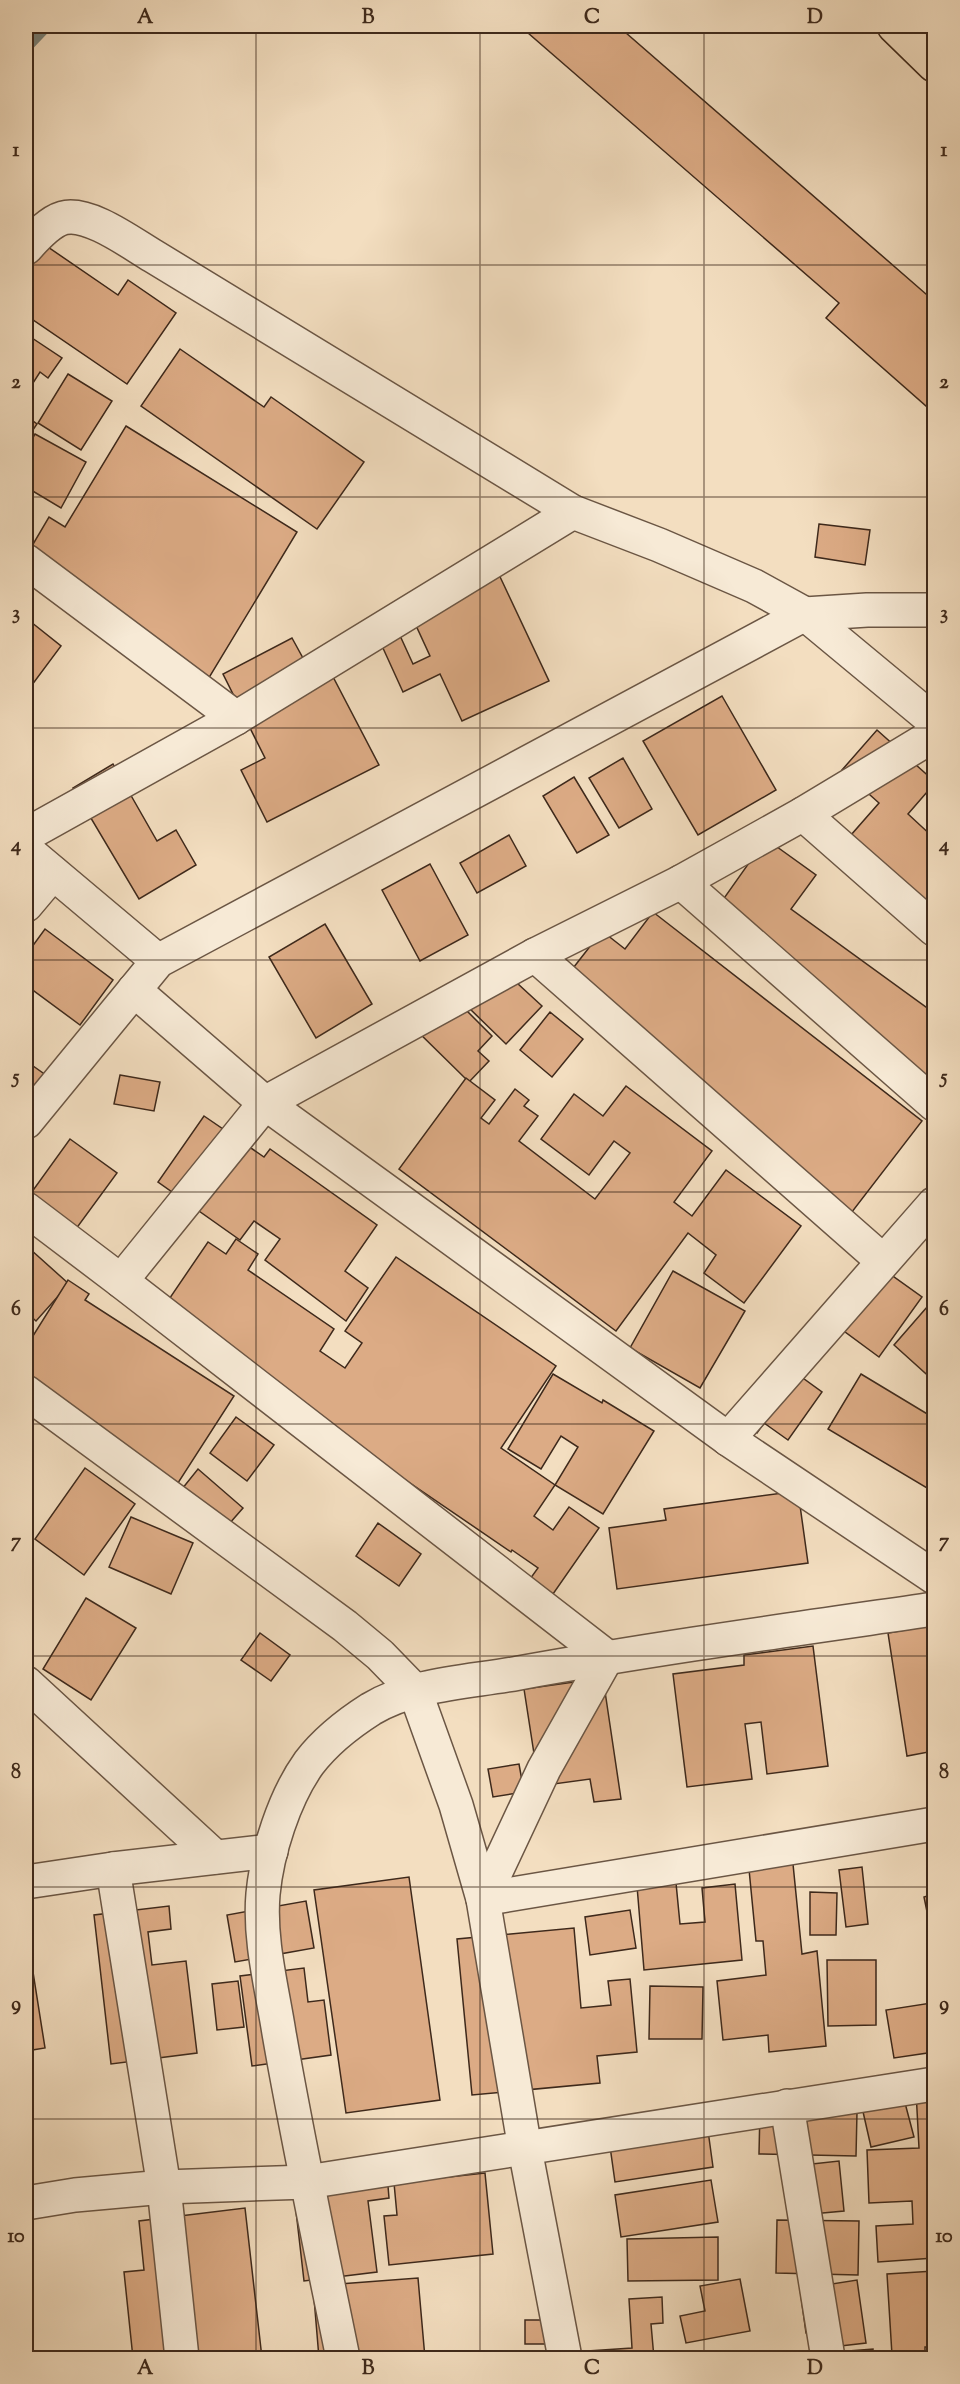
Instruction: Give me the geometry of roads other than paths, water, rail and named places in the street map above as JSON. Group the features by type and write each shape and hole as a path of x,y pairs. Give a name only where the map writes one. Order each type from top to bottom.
{"highway":[{"path":"894,26 934,65"}],"street":[{"path":"26,248 60,219 74,216 94,222 573,512 659,545 754,586 806,614 934,721"},
{"path":"26,835 236,718 573,512"},
{"path":"26,561 236,718"},
{"path":"26,1122 158,961 806,614 867,610 934,610"},
{"path":"121,1281 265,1103 535,955 681,882 803,814 934,735"},
{"path":"803,814 934,929"},
{"path":"26,850 158,961"},
{"path":"26,905 53,873"},
{"path":"681,882 934,1104"},
{"path":"535,955 883,1262"},
{"path":"134,990 265,1103 728,1439 934,1577"},
{"path":"728,1439 934,1204"},
{"path":"26,1209 607,1657"},
{"path":"26,1392 345,1626 380,1655 415,1691 456,1805 483,1899 525,2149 565,2358"},
{"path":"343,2358 307,2182 266,1953 263,1894 271,1851 283,1811 309,1763 339,1733 373,1708 415,1691 607,1657 934,1609"},
{"path":"483,1899 544,1769 607,1657"},
{"path":"26,1683 215,1857"},
{"path":"483,1899 934,1824"},
{"path":"26,1882 113,1869 271,1851"},
{"path":"113,1869 164,2187 182,2358"},
{"path":"26,2203 75,2195 164,2187 307,2182 934,2084"},
{"path":"788,2106 828,2358"}],"waterway":[{"path":"26,47 46,26"}]}
